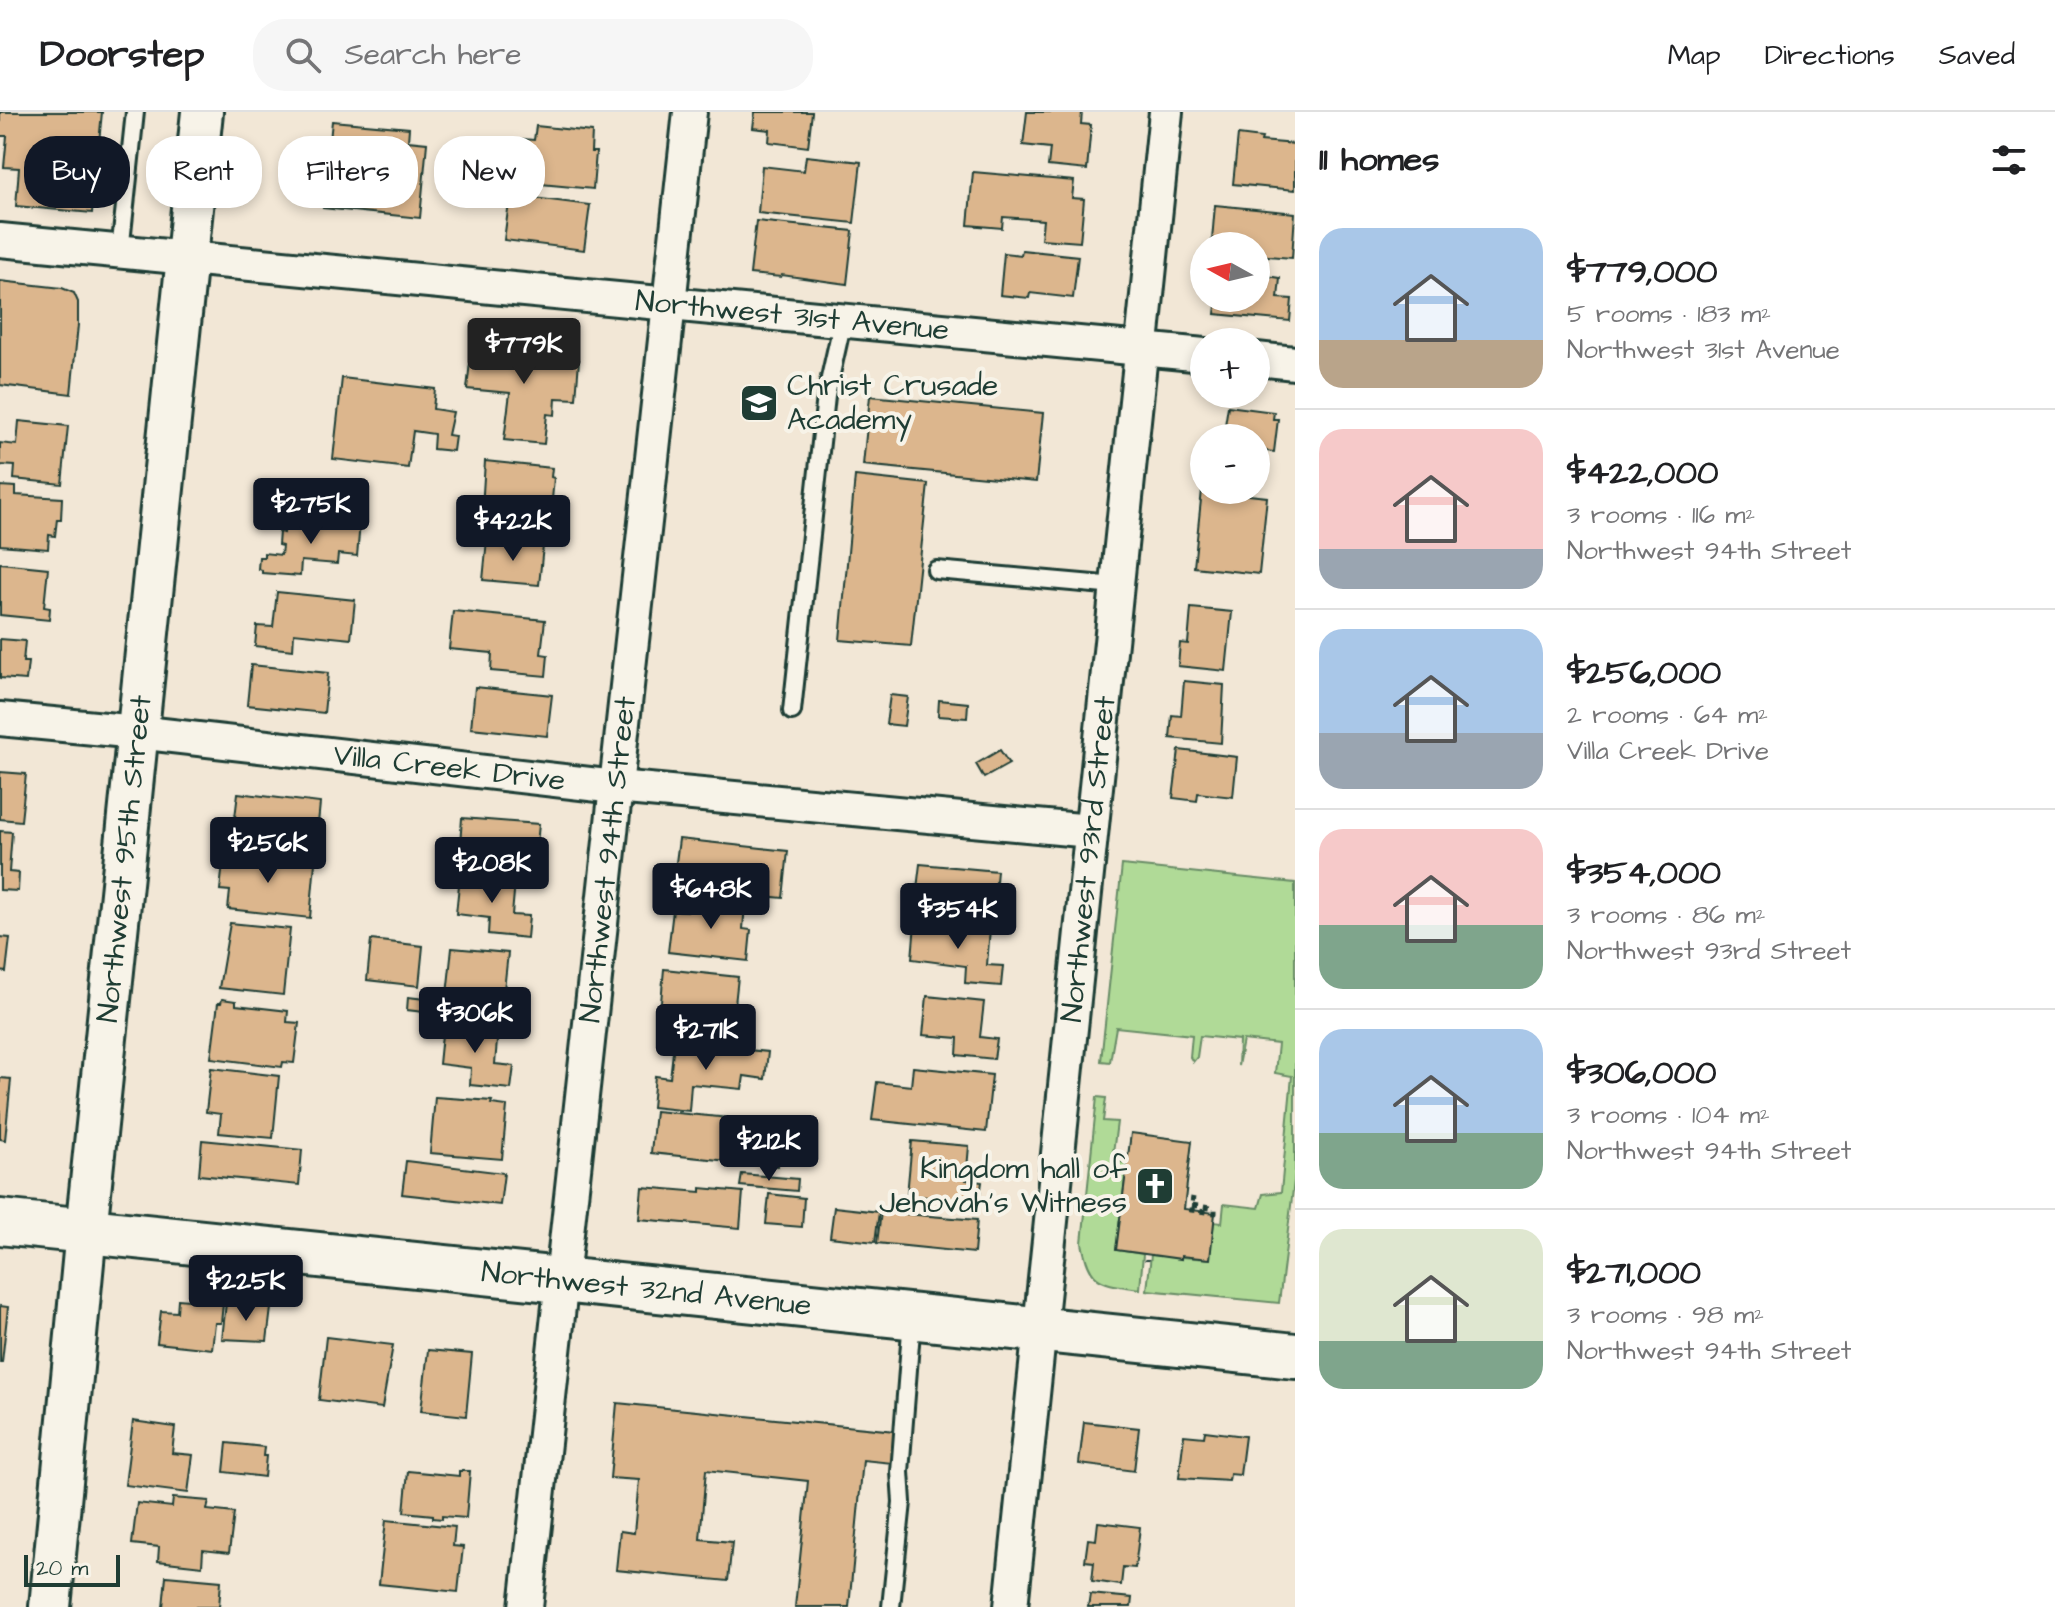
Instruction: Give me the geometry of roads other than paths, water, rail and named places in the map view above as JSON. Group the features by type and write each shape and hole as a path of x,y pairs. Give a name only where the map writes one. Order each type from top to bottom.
{"main road":[{"name":"Northwest 32nd Avenue","path":"0,1222 1295,1356"}],"street":[{"name":"Northwest 95th Street","path":"50,1607 202,112"},
{"name":"Northwest 94th Street","path":"526,1607 690,112"},
{"name":"Northwest 93rd Street","path":"1011,1607 1166,112"},
{"name":"Northwest 31st Avenue","path":"0,240 1190,354"},
{"path":"1270,360 1295,363"},
{"name":"Villa Creek Drive","path":"0,719 616,787 1091,831"}],"lane":[{"path":"120,252 135,112"},
{"path":"792,711 826,396 843,320"},
{"path":"936,570 1116,586"},
{"path":"891,1607 902,1502 900,1472 912,1316"}],"place":[{"name":"Christ Crusade Academy","path":"759,403"},
{"name":"Kingdom hall of Jehovah's Witness","path":"1155,1186"}]}
